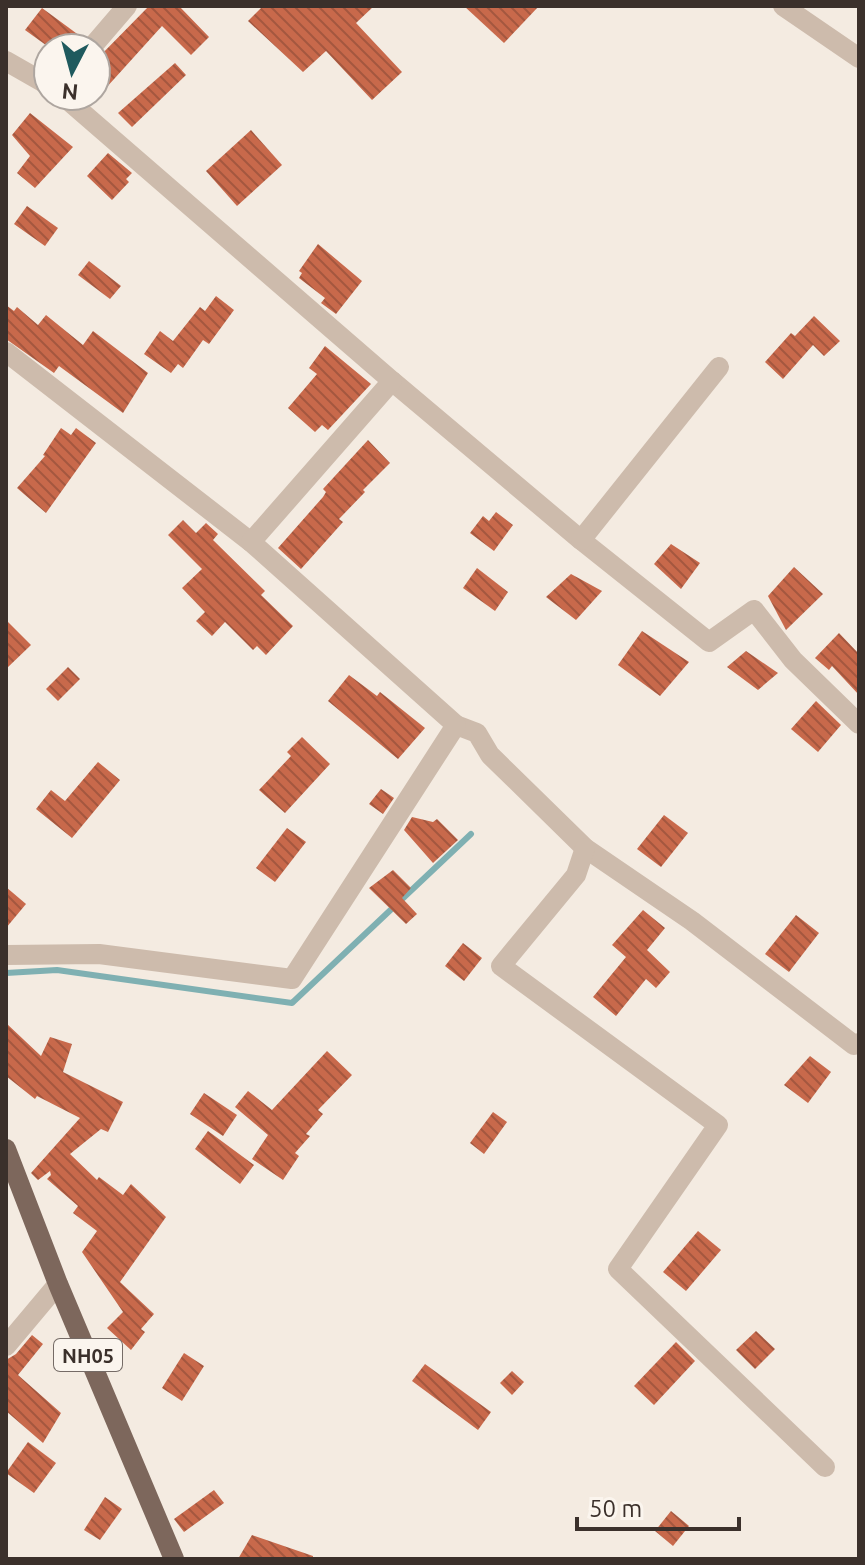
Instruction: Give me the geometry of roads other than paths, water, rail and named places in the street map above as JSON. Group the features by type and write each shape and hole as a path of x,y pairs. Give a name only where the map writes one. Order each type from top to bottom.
{"main road":[{"name":"NH05","path":"6,1149 58,1284 174,1559"}],"street":[{"path":"105,32 127,6"},
{"path":"783,6 859,58"},
{"path":"6,61 32,76"},
{"path":"81,112 392,381 581,540 709,642 754,610 793,660 859,724"},
{"path":"6,352 251,542 456,725 477,733 490,755 585,848 692,921 854,1045 859,1043"},
{"path":"581,540 719,367"},
{"path":"251,542 392,381"},
{"path":"6,955 99,954 292,979 456,725"},
{"path":"585,848 576,875 501,966 718,1125 618,1269 825,1467"},
{"path":"6,1346 58,1284"}],"waterway":[{"path":"6,973 57,970 292,1003 471,834"}]}
